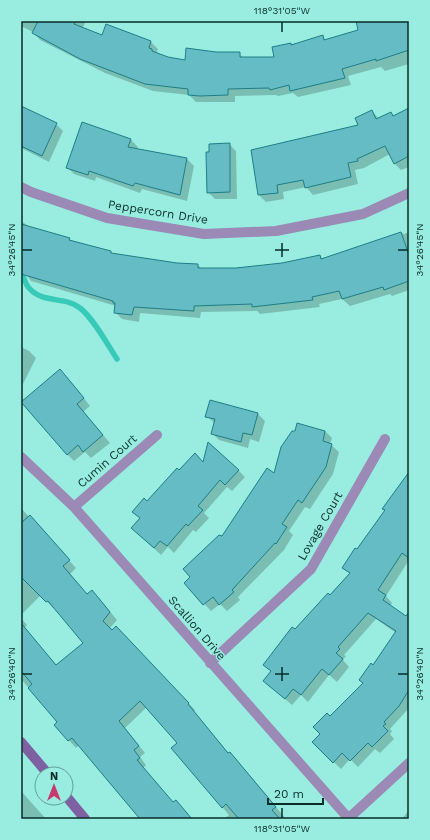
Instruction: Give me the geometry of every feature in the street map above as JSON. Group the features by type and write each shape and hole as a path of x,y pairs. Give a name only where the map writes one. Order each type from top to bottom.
{"street":[{"name":"Peppercorn Drive","path":"21,187 31,192 107,218 204,234 276,231 363,214 409,193"},
{"name":"Cumin Court","path":"74,507 157,435"},
{"name":"Lovage Court","path":"210,663 311,569 385,439"},
{"name":"Scallion Drive","path":"21,456 74,507 349,819"},
{"path":"21,742 41,766"},
{"path":"349,819 409,763"},
{"path":"74,806 85,819"}],"building":[{"path":"38,21 76,21 74,24 102,35 106,24 151,41 149,48 152,49 152,51 168,57 185,60 186,48 216,52 240,52 240,57 274,57 272,47 291,43 291,45 323,35 324,40 358,30 356,21 409,21 409,50 376,61 376,59 342,69 345,78 290,91 289,85 270,90 269,88 228,89 228,95 200,96 188,95 188,89 145,84 80,59 32,33"},
{"path":"21,106 57,123 42,156 21,146"},
{"path":"409,108 409,156 394,164 385,146 357,159 358,161 348,163 351,177 305,188 303,180 277,185 278,193 258,195 251,150 358,125 355,118 372,110 376,119 391,112 393,116"},
{"path":"82,122 131,139 128,147 187,158 180,195 135,183 133,186 89,171 88,175 66,168"},
{"path":"230,143 230,192 207,193 206,152 209,152 209,144"},
{"path":"21,224 70,238 69,240 111,251 111,253 177,263 198,264 198,268 236,268 282,263 320,255 321,259 401,232 409,255 409,281 384,290 383,287 342,299 339,291 312,297 313,300 252,307 252,304 194,306 194,311 134,307 132,315 114,313 115,303 113,303 113,301 21,274"},
{"path":"60,369 84,398 77,404 103,435 83,452 78,445 67,455 21,402"},
{"path":"210,400 258,413 252,435 243,433 241,442 211,434 215,419 205,417"},
{"path":"297,423 325,431 323,441 332,444 326,467 302,503 298,500 282,524 287,527 276,544 275,543 232,590 234,592 219,605 213,597 203,605 184,583 190,577 183,569 219,535 222,536 267,468 274,473 281,447 292,431 295,431"},
{"path":"208,442 239,470 225,485 220,480 198,506 203,510 188,526 186,524 167,546 160,541 154,548 131,528 140,518 132,512 144,498 147,501 177,468 179,470 195,453 203,462"},
{"path":"409,472 409,558 402,553 378,590 386,595 383,600 406,616 409,612 409,690 399,706 384,722 386,724 383,726 388,731 372,747 368,743 350,761 342,753 333,763 312,742 320,734 313,727 327,713 330,716 363,683 359,680 371,663 373,665 396,631 368,613 338,647 340,649 336,653 343,659 329,675 322,669 301,695 293,689 285,699 263,681 271,671 263,665 292,627 295,629 328,593 330,595 350,573 342,568 355,548 357,549 385,510 382,509"},
{"path":"30,515 70,560 63,566 87,594 92,590 110,612 103,621 112,630 116,626 189,703 188,704 228,753 230,752 276,807 272,810 280,819 239,819 226,804 222,808 171,748 177,743 140,701 119,721 139,746 134,750 140,758 137,760 173,802 176,800 192,819 140,819 72,738 68,741 54,725 57,722 28,688 32,684 21,671 21,623 56,665 83,643 48,601 46,602 21,577 21,523"}],"waterway":[{"path":"21,272 28,286 35,293 47,298 68,302 80,308 95,325 117,359"}]}
